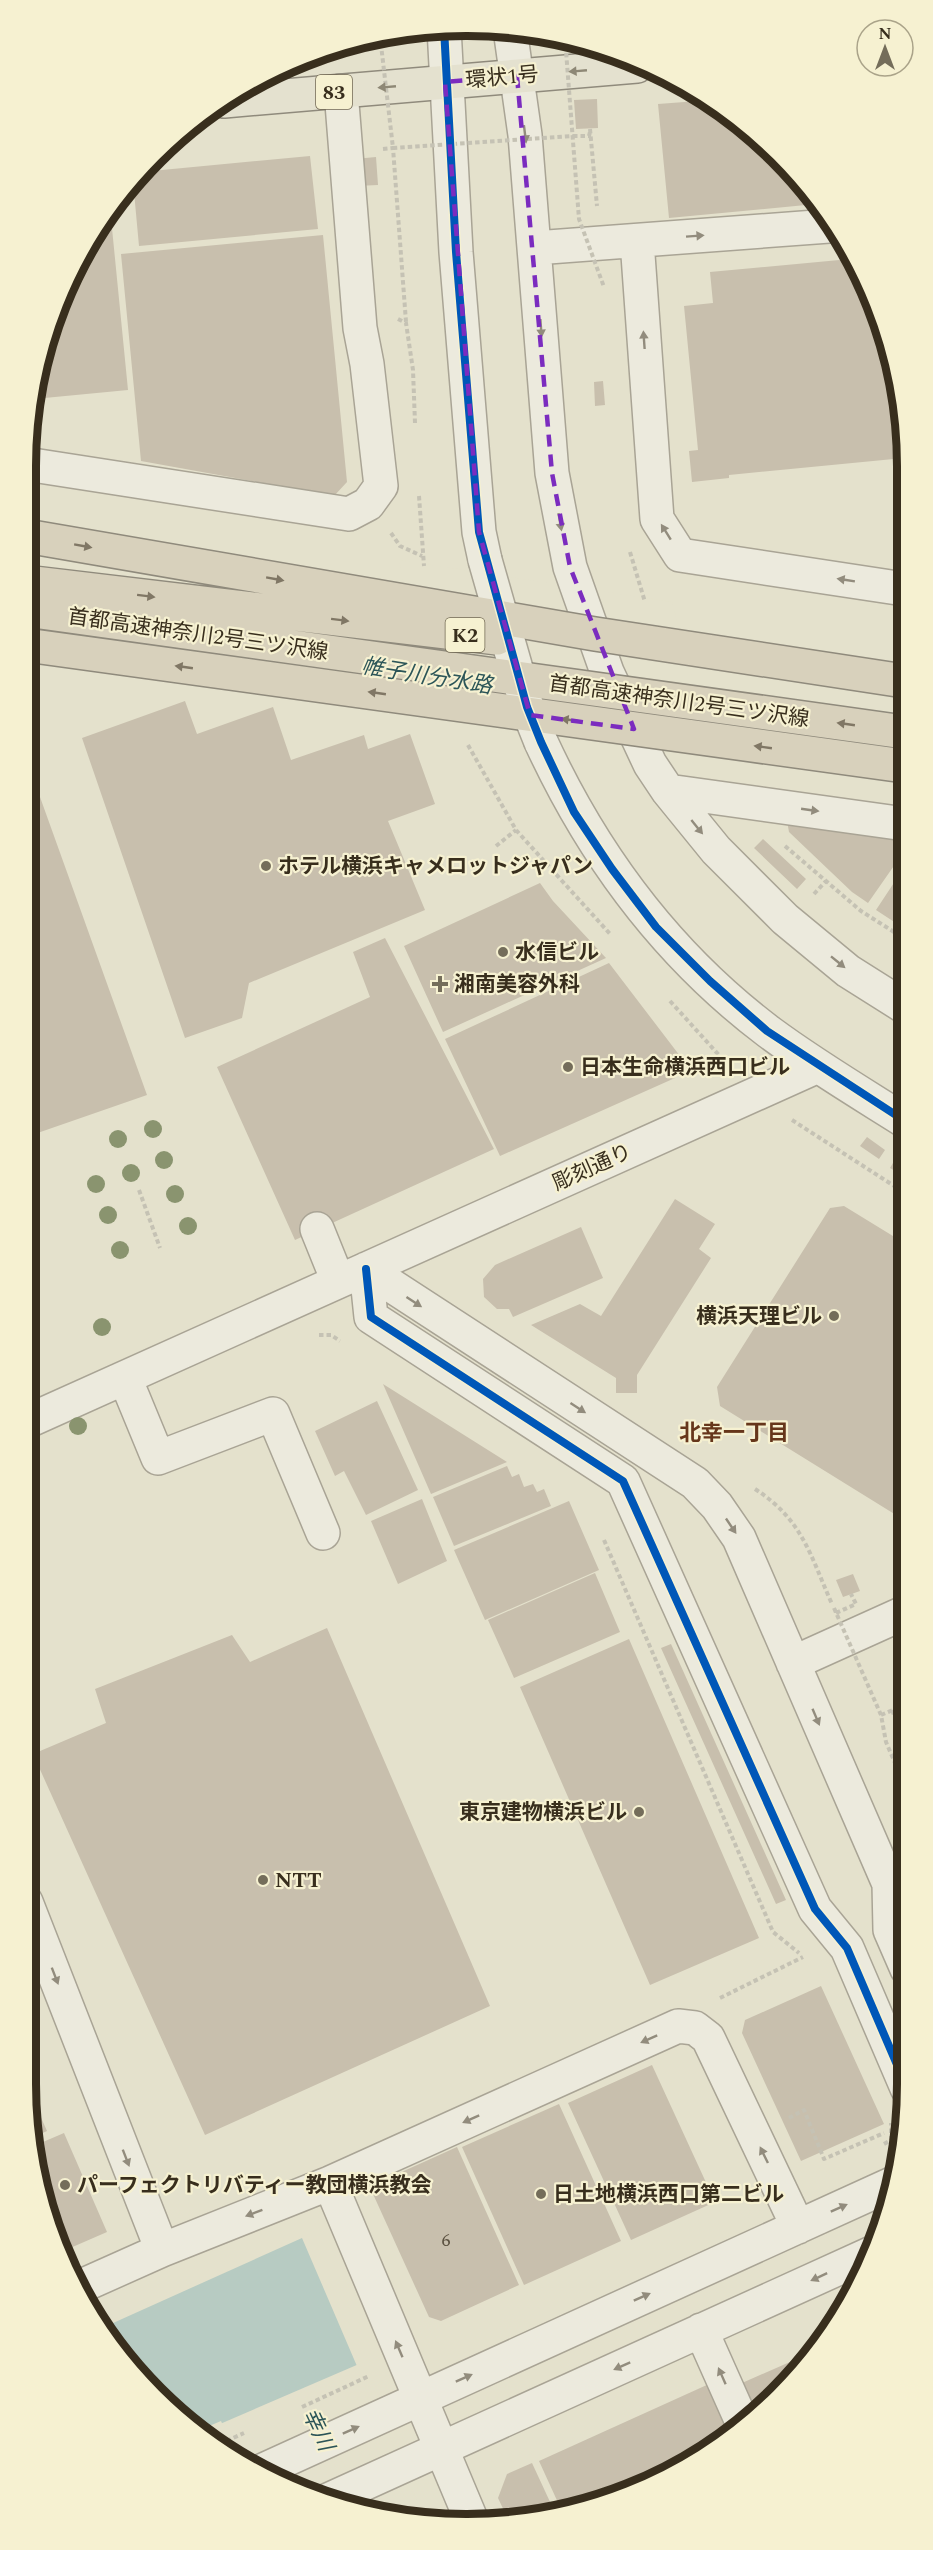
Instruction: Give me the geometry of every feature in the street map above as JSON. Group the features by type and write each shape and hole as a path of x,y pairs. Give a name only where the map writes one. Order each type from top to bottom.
{"highway":[{"path":"36,538 596,634 897,680"},
{"name":"首都高速神奈川2号三ツ沢線","path":"36,583 897,686"},
{"name":"首都高速神奈川2号三ツ沢線","path":"36,611 897,731"},
{"path":"36,646 897,765"}],"main road":[{"name":"環状1号","path":"244,98 626,67"}],"street":[{"path":"444,37 445,82 477,509 485,560 527,707 541,742 574,812 612,869 656,927 710,981 767,1031 897,1116"},
{"path":"511,39 525,135 552,473 570,567 608,672 650,764 668,791 716,850 784,919 848,971 897,1002"},
{"path":"36,466 350,514 368,504 381,486 367,364 360,328 341,91"},
{"path":"535,248 824,226"},
{"path":"637,241 657,519 680,555 897,588"},
{"path":"668,791 897,823"},
{"name":"彫刻通り","path":"36,1417 818,1066"},
{"path":"317,1229 352,1275 370,1317 623,1481 815,1909 847,1948 896,2100"},
{"path":"352,1275 695,1483 717,1506 739,1538 889,1884 890,1929 897,1945"},
{"path":"125,1377 158,1458 273,1414 323,1533"},
{"path":"793,1663 897,1616"},
{"path":"36,1928 162,2250"},
{"path":"86,2284 162,2250 330,2183 678,2026 687,2026 701,2031 708,2038 798,2227"},
{"path":"330,2183 406,2405 428,2455 468,2514"},
{"path":"271,2467 884,2188"},
{"path":"340,2495 860,2259"},
{"path":"701,2330 739,2416"}],"path":[{"path":"381,45 393,148 406,323"},
{"path":"566,48 579,219 604,287"},
{"path":"393,148 589,136 590,129 597,211"},
{"path":"465,738 516,830 616,941"},
{"path":"496,846 516,830"},
{"path":"783,845 861,911 897,934"},
{"path":"664,994 725,1063"},
{"path":"784,1115 897,1188"},
{"path":"787,1124 799,1125"},
{"path":"139,1190 160,1248"},
{"path":"316,1336 331,1335 350,1348"},
{"path":"36,1461 46,1456"},
{"path":"749,1486 787,1514 799,1529 881,1715 886,1742 897,1768"},
{"path":"600,1530 773,1932 812,1964"},
{"path":"836,1614 856,1604 851,1594"},
{"path":"881,1715 897,1708"},
{"path":"892,1710 897,1722"},
{"path":"716,2001 803,1957"},
{"path":"890,2122 896,2100"},
{"path":"794,2115 804,2110 824,2158 884,2133"}],"highlighted area":[{"path":"517,76 552,473 570,567 634,729 530,715 479,532 445,82"}],"water":[{"name":"幸川","path":"302,2238 419,2511 383,2506 328,2491 276,2470 251,2456 231,2444 221,2421 207,2427 162,2388 125,2346 110,2324"}],"pier":[{"path":"399,560 672,602 714,757 432,723"},
{"path":"359,2364 422,2511 383,2506 355,2499 276,2470 227,2441 220,2424"}],"building":[{"path":"597,99 598,128 576,129 574,100"},
{"path":"694,101 706,109 729,125 771,162 808,205 669,218 658,104"},
{"path":"310,156 318,229 139,246 134,193 154,171"},
{"path":"376,157 378,185 356,186 355,159"},
{"path":"112,223 128,390 42,398 51,355 69,302 80,276"},
{"path":"323,235 347,482 334,496 141,461 121,254"},
{"path":"844,260 864,302 882,355 893,410 897,459 729,475 729,478 692,482 689,451 698,450 684,306 713,303 710,272"},
{"path":"603,381 605,405 595,406 594,382"},
{"name":"ホテル横浜キャメロットジャパン","path":"185,701 197,734 273,707 291,760 364,735 368,749 410,734 435,804 388,821 425,910 249,983 242,1018 185,1038 82,738"},
{"path":"36,786 147,1095 36,1134"},
{"path":"787,821 897,826 897,861 868,903 852,892 789,832"},
{"path":"763,839 806,879 797,889 754,848"},
{"path":"897,878 897,924 876,910"},
{"name":"水信ビル","path":"540,883 553,901 606,958 443,1032 404,946"},
{"path":"385,938 494,1149 295,1240 217,1067 370,997 353,952"},
{"name":"日本生命横浜西口ビル","path":"609,963 680,1056 675,1078 500,1156 445,1039"},
{"path":"867,1137 885,1150 879,1159 860,1146"},
{"path":"897,1156 897,1172 890,1168"},
{"path":"675,1199 715,1224 699,1249 711,1258 637,1375 637,1393 616,1393 616,1378 531,1325 580,1304 601,1316"},
{"name":"横浜天理ビル","path":"844,1206 897,1238 897,1515 720,1406 717,1387 830,1208"},
{"path":"581,1227 603,1278 513,1317 509,1309 497,1309 484,1297 483,1279 495,1265"},
{"path":"383,1384 507,1462 431,1494"},
{"path":"377,1401 418,1490 366,1515 344,1471 335,1476 315,1431"},
{"path":"507,1466 512,1477 519,1474 524,1487 533,1484 537,1492 544,1489 551,1506 454,1546 433,1497"},
{"path":"422,1499 447,1561 398,1584 371,1521"},
{"path":"569,1501 599,1570 485,1620 454,1550"},
{"path":"595,1573 620,1632 514,1678 488,1620"},
{"path":"853,1574 860,1591 843,1597 836,1580"},
{"name":"NTT","path":"327,1628 490,2006 205,2135 36,1761 36,1753 106,1723 95,1689 232,1635 250,1662"},
{"name":"東京建物横浜ビル","path":"629,1639 759,1938 650,1985 520,1687"},
{"path":"671,1644 786,1900 776,1904 661,1648"},
{"path":"821,1986 884,2124 801,2161 742,2033 745,2020"},
{"path":"652,2065 715,2202 631,2240 568,2103"},
{"name":"日土地横浜西口第二ビル","path":"559,2104 621,2241 524,2285 462,2147"},
{"path":"37,2108 47,2131 39,2135"},
{"name":"パーフェクトリバティー教団横浜教会","path":"64,2133 107,2232 69,2248 51,2195 40,2143"},
{"path":"457,2147 519,2285 441,2321 429,2317 373,2194 375,2184"},
{"path":"797,2359 752,2405 742,2383"},
{"path":"709,2384 728,2426 657,2470 605,2491 559,2504 539,2461"},
{"path":"532,2463 551,2504 505,2512 498,2498 507,2474"}],"cycle path":[{"path":"444,37 456,252 479,532 527,707 541,742 574,812 612,869 656,927 710,981 767,1031 897,1116"},
{"path":"366,1269 371,1317 623,1481 815,1909 847,1948 897,2065"}],"place":[{"name":"ホテル横浜キャメロットジャパン","path":"266,866"},
{"name":"水信ビル","path":"503,952"},
{"name":"湘南美容外科","path":"440,984"},
{"name":"日本生命横浜西口ビル","path":"568,1067"},
{"name":"横浜天理ビル","path":"834,1316"},
{"name":"東京建物横浜ビル","path":"639,1812"},
{"name":"NTT","path":"263,1880"},
{"name":"パーフェクトリバティー教団横浜教会","path":"65,2185"},
{"name":"日土地横浜西口第二ビル","path":"541,2194"}],"district":[{"name":"北幸一丁目","path":"734,1432"}],"water label":[{"name":"帷子川分水路","path":"427,675"}]}
